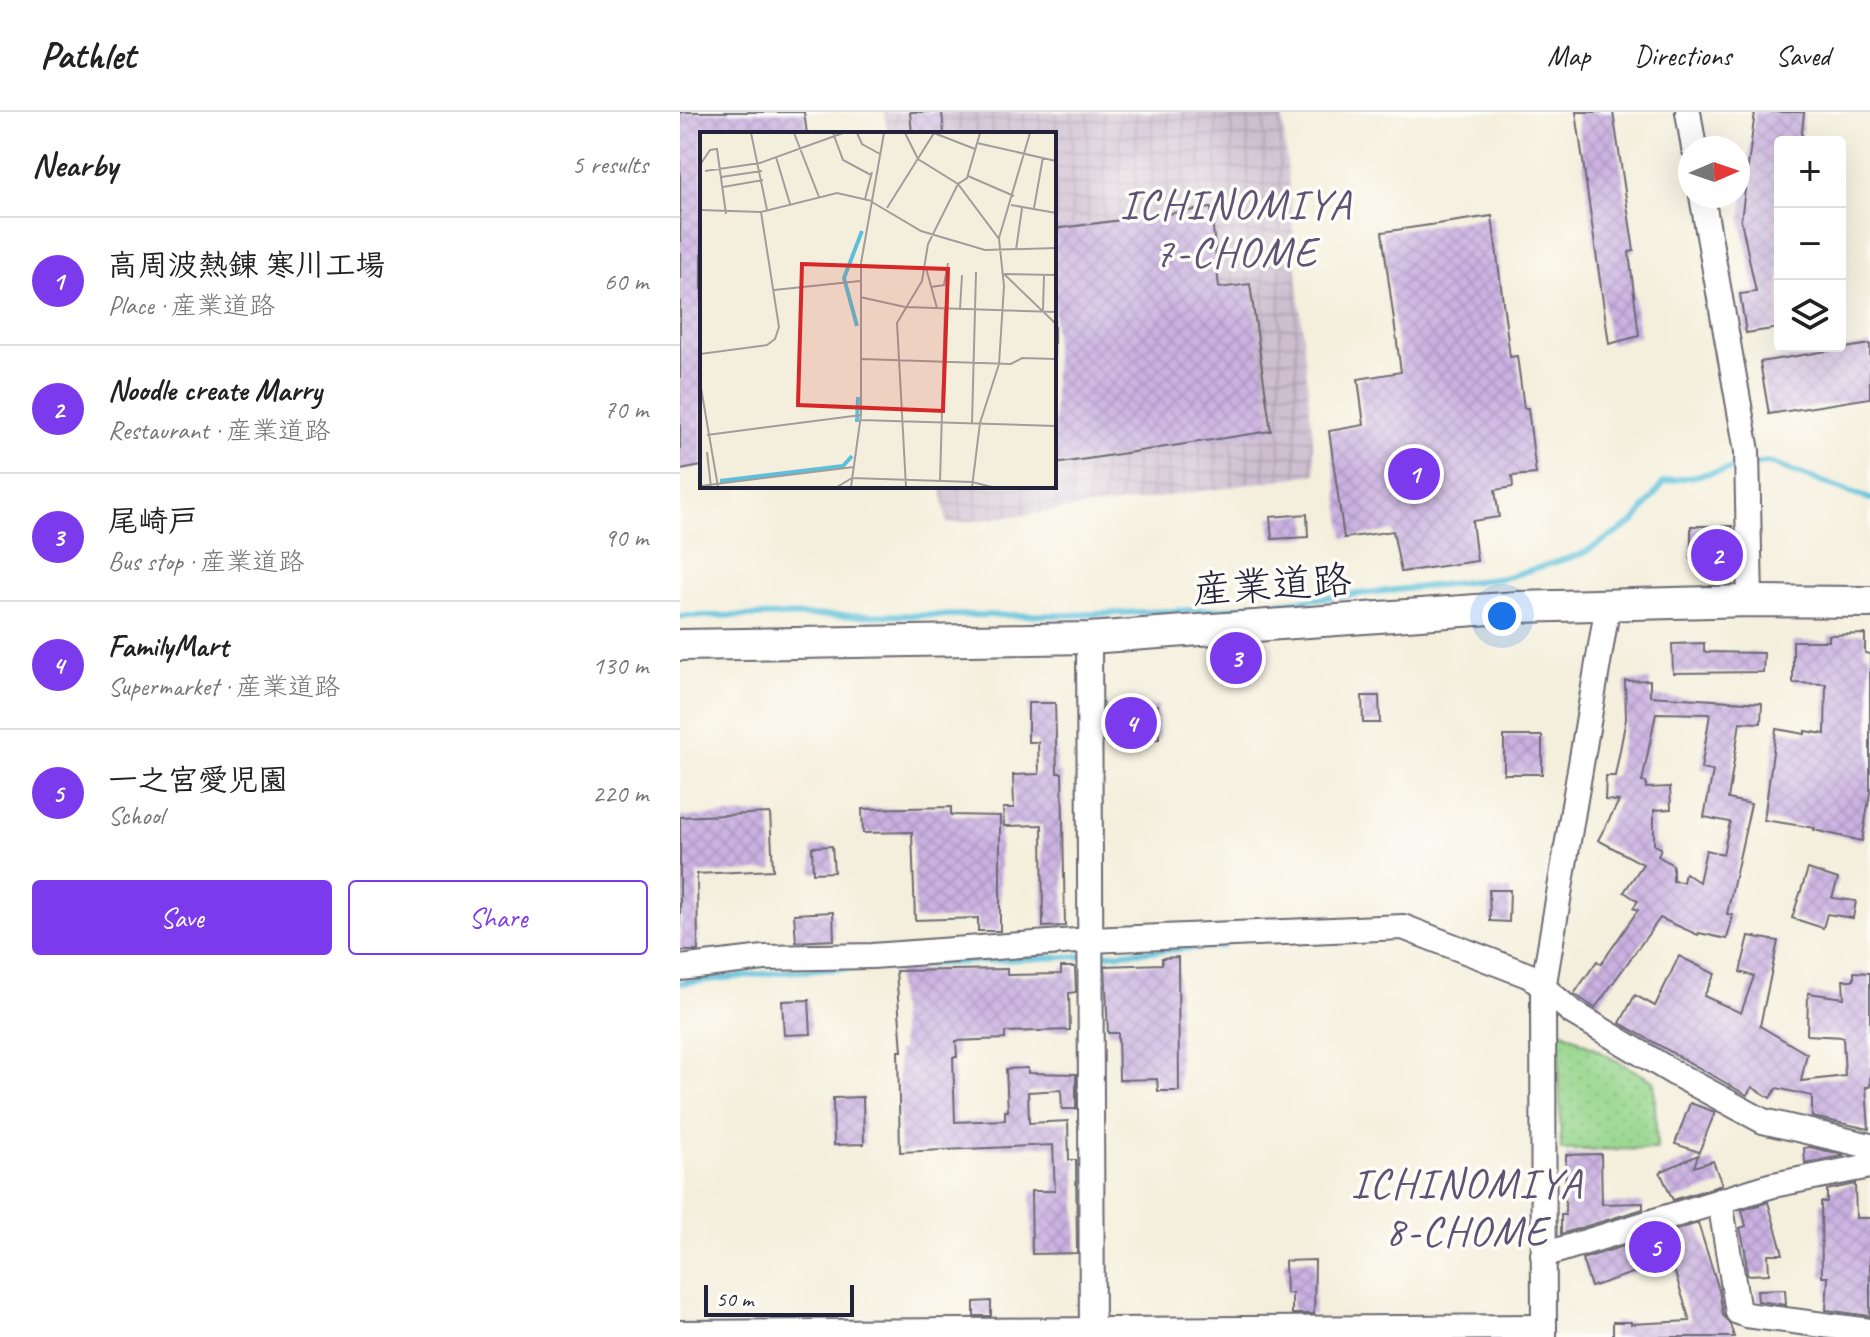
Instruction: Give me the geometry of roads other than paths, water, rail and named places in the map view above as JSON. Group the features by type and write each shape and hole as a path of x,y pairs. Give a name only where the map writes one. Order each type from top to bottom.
{"main road":[{"name":"産業道路","path":"680,645 1089,638 1518,607 1750,601 1870,602"}],"street":[{"path":"1688,112 1692,136"},
{"path":"1704,208 1748,463 1750,601"},
{"path":"680,1333 1544,1332 1543,989 1608,604"},
{"path":"1089,638 1092,1334"},
{"path":"680,968 764,958 1090,950 1403,927 1530,976 1585,1020 1763,1121 1870,1146"},
{"path":"1543,1255 1773,1185 1870,1166"},
{"path":"1720,1201 1738,1312 1802,1330 1870,1331"}],"waterway":[{"path":"1752,465 1767,462 1870,499"},
{"path":"680,616 1068,615 1222,609 1504,578 1582,554 1634,522 1664,482 1741,467"},
{"path":"1095,955 1223,946"},
{"path":"907,965 1083,956"},
{"path":"680,983 780,972 856,968"}],"place":[{"name":"高周波熱錬 寒川工場","path":"1414,474"},
{"name":"Noodle create Marry","path":"1717,555"},
{"name":"尾崎戸","path":"1236,658"},
{"name":"FamilyMart","path":"1131,723"},
{"name":"一之宮愛児園","path":"1655,1247"}],"district":[{"name":"ICHINOMIYA 7-CHOME","path":"1236,228"},
{"name":"ICHINOMIYA 8-CHOME","path":"1467,1207"}]}
